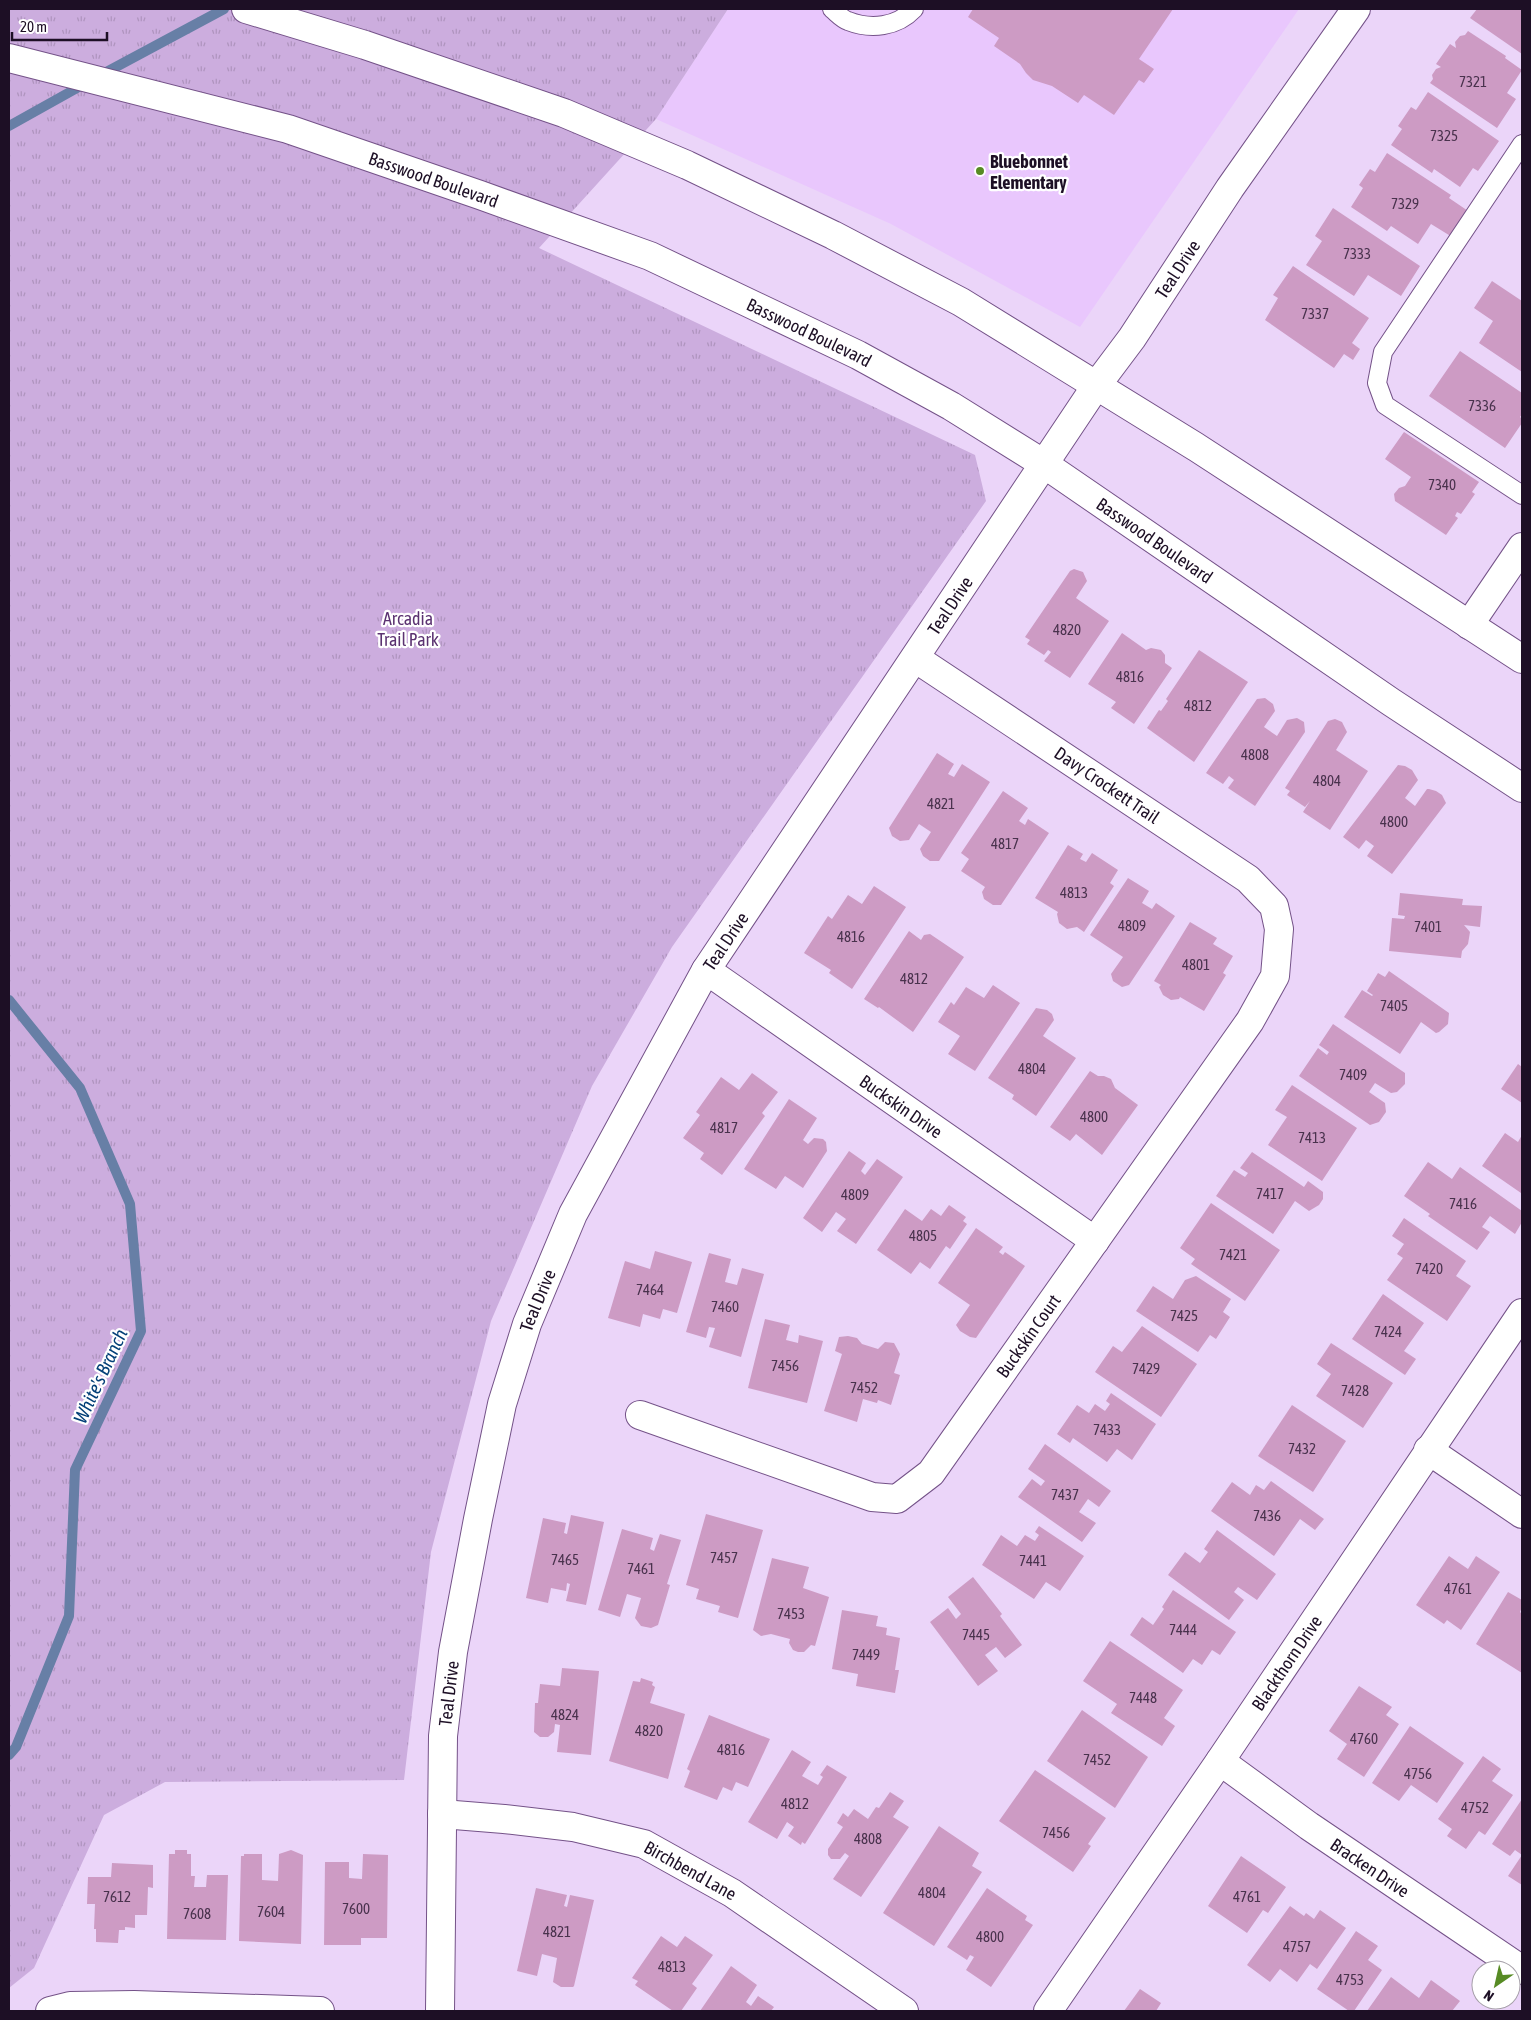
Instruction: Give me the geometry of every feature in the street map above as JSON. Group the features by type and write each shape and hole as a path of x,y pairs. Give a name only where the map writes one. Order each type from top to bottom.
{"street":[{"path":"246,9 365,45 564,113 687,164 833,235 961,302 1196,448 1522,659"},
{"name":"Teal Drive","path":"440,2011 443,1736 453,1652 502,1404 527,1324 573,1214 706,970 1096,386 1132,338 1230,188 1356,9"},
{"name":"Basswood Boulevard","path":"9,58 288,130 480,195 650,256 858,356 951,406 1044,464 1391,702 1522,788"},
{"path":"1470,625 1522,547"},
{"name":"Davy Crockett Trail","path":"915,658 1248,879 1274,906 1279,928"},
{"name":"Buckskin Court","path":"640,1415 872,1497 897,1499 931,1473 1250,1021 1275,976 1279,928"},
{"name":"Buckskin Drive","path":"706,970 1095,1242"},
{"name":"Blackthorn Drive","path":"1048,2011 1220,1761 1522,1313"},
{"path":"1428,1450 1522,1514"},
{"name":"Bracken Drive","path":"1220,1761 1309,1826 1522,1970"},
{"name":"Birchbend Lane","path":"442,1814 573,1827 644,1844 732,1893 904,2011"},
{"path":"50,2011 70,2006 134,2005 320,2011"}],"lane":[{"path":"832,9 846,20 877,28 906,17 914,9"},
{"path":"1522,144 1383,352 1377,383 1386,405 1522,495"}],"shaded area":[{"name":"Bluebonnet Elementary","path":"728,9 1299,9 1080,327 891,224 656,119"}],"green space":[{"name":"Arcadia Trail Park","path":"9,9 728,9 656,119 539,248 975,455 986,501 672,947 592,1086 491,1321 431,1552 404,1780 165,1782 104,1815 34,1968 9,1988"}],"building":[{"path":"973,9 1173,9 1139,59 1154,69 1144,83 1139,80 1114,115 1084,95 1078,103 1052,86 1033,80 1020,64 994,46 999,38 968,17"},
{"path":"1477,9 1522,9 1522,54 1470,18"},
{"path":"1468,31 1506,56 1505,58 1522,70 1507,93 1516,99 1497,128 1430,83 1436,69 1441,67 1436,64 1450,44 1456,48 1455,42"},
{"path":"1428,92 1499,141 1478,171 1473,168 1460,187 1434,169 1432,173 1391,145 1402,129 1398,126 1411,107 1416,110"},
{"path":"1387,153 1451,195 1449,198 1474,215 1457,240 1431,224 1418,244 1391,226 1387,231 1351,207 1363,188 1359,185 1370,169 1375,172"},
{"path":"1333,208 1420,266 1401,296 1368,275 1354,296 1306,265 1322,241 1315,236"},
{"path":"1293,266 1369,318 1352,343 1360,349 1353,360 1344,354 1334,368 1265,320 1278,298 1273,295"},
{"path":"1492,281 1522,301 1522,372 1479,343 1493,321 1474,308"},
{"path":"1460,351 1522,393 1522,414 1520,417 1522,423 1505,448 1429,396"},
{"path":"1404,432 1479,482 1472,492 1475,494 1461,514 1457,512 1455,516 1458,518 1446,535 1395,501 1394,494 1399,488 1405,486 1411,477 1385,459"},
{"path":"1074,569 1083,572 1087,581 1076,598 1109,621 1070,678 1044,661 1051,652 1048,650 1044,655 1027,644 1030,640 1025,637 1070,571"},
{"path":"1122,633 1146,650 1151,648 1161,650 1165,655 1165,663 1172,668 1134,724 1111,708 1116,702 1088,684"},
{"path":"1199,650 1248,682 1194,762 1147,728 1159,710 1161,711 1168,701 1166,699"},
{"path":"1265,698 1273,704 1275,711 1264,727 1277,736 1287,720 1297,718 1304,722 1305,732 1255,806 1228,788 1234,780 1229,776 1223,784 1206,773 1257,699"},
{"path":"1335,719 1342,722 1347,732 1336,750 1368,771 1330,830 1303,812 1310,801 1305,807 1287,795 1290,791 1285,788 1328,721"},
{"path":"937,753 954,764 948,774 954,777 962,764 990,782 939,861 930,861 923,856 920,849 931,832 919,824 909,840 900,841 892,836 889,828"},
{"path":"1398,765 1412,770 1418,780 1405,798 1415,806 1427,789 1442,795 1446,803 1392,874 1367,856 1374,846 1366,840 1359,849 1343,837"},
{"path":"1003,791 1028,808 1019,821 1025,825 1028,819 1049,833 1001,905 993,905 984,899 982,892 985,887 961,871 969,859 961,853"},
{"path":"1068,845 1083,854 1080,859 1086,862 1092,853 1118,870 1110,883 1114,886 1084,932 1077,927 1067,929 1059,923 1058,912 1035,898"},
{"path":"1128,878 1149,891 1142,903 1152,909 1156,903 1175,916 1129,985 1122,987 1113,981 1111,974 1123,957 1090,935"},
{"path":"874,886 906,907 852,989 829,973 831,970 804,953 828,916 832,919 848,895 862,904"},
{"path":"1400,893 1463,899 1462,905 1482,906 1480,927 1464,925 1470,932 1468,944 1462,951 1461,958 1389,951 1392,918 1404,919 1405,916 1398,915"},
{"path":"1190,922 1217,938 1213,944 1233,956 1223,973 1226,975 1204,1011 1180,997 1179,999 1171,1000 1163,995 1159,987 1161,985 1154,981"},
{"path":"909,931 921,940 924,935 930,934 964,957 913,1032 879,1007 864,999"},
{"path":"1389,971 1449,1013 1448,1024 1436,1033 1421,1022 1400,1054 1344,1017 1362,990 1373,995 1367,991 1378,973 1385,977"},
{"path":"993,985 1020,1003 975,1071 948,1054 960,1036 938,1022 951,1002 954,1005 966,987 984,998"},
{"path":"1036,1008 1047,1010 1052,1014 1054,1020 1043,1036 1076,1058 1036,1116 1012,1099 1014,1095 988,1078"},
{"path":"1333,1024 1405,1073 1405,1084 1397,1092 1391,1093 1375,1083 1369,1092 1385,1103 1386,1112 1379,1122 1370,1125 1299,1076 1318,1048 1327,1055 1329,1052 1319,1045"},
{"path":"1518,1064 1522,1067 1522,1103 1501,1089"},
{"path":"1090,1071 1098,1076 1111,1079 1115,1088 1138,1105 1102,1155 1076,1134 1070,1141 1050,1127"},
{"path":"752,1073 778,1092 762,1113 765,1116 722,1175 700,1159 704,1153 683,1138 700,1115 696,1112 721,1077 739,1090"},
{"path":"1292,1085 1357,1128 1322,1181 1268,1145 1287,1117 1275,1110"},
{"path":"789,1099 817,1118 803,1140 808,1144 814,1138 823,1139 826,1142 827,1151 803,1188 785,1176 776,1189 744,1169"},
{"path":"1505,1133 1518,1142 1522,1135 1521,1193 1482,1166"},
{"path":"849,1151 866,1163 861,1171 865,1175 877,1159 903,1177 856,1244 837,1231 846,1219 836,1212 822,1232 803,1218"},
{"path":"1252,1152 1304,1187 1308,1181 1323,1192 1323,1199 1319,1205 1309,1211 1295,1201 1273,1234 1216,1196 1234,1170 1245,1177 1248,1173 1240,1168"},
{"path":"1428,1162 1452,1179 1460,1167 1522,1211 1522,1222 1515,1234 1490,1216 1482,1227 1490,1232 1477,1250 1428,1216 1430,1214 1404,1196"},
{"path":"1211,1203 1280,1250 1245,1301 1191,1264 1195,1259 1180,1248"},
{"path":"949,1205 966,1217 963,1221 967,1224 950,1249 946,1246 930,1269 920,1262 911,1274 877,1250 905,1209 922,1221 931,1209 941,1216"},
{"path":"1404,1218 1466,1261 1456,1276 1471,1286 1447,1321 1387,1280 1403,1258 1397,1254 1404,1244 1392,1236"},
{"path":"976,1228 1003,1247 999,1252 1003,1255 1005,1252 1025,1266 976,1338 960,1331 956,1325 970,1305 938,1283"},
{"path":"655,1251 692,1262 677,1313 663,1309 660,1319 643,1314 640,1327 608,1318 625,1261 650,1269"},
{"path":"709,1253 731,1259 725,1282 737,1285 742,1268 764,1274 741,1357 709,1347 715,1328 709,1327 706,1338 686,1332"},
{"path":"1196,1276 1231,1299 1223,1312 1230,1317 1216,1339 1210,1335 1198,1352 1136,1311 1153,1286 1173,1299 1185,1280"},
{"path":"1383,1294 1424,1323 1404,1351 1416,1359 1405,1375 1352,1339"},
{"path":"765,1319 790,1325 786,1340 798,1343 799,1335 823,1341 807,1403 748,1388"},
{"path":"1142,1326 1197,1364 1161,1417 1095,1372 1113,1346 1122,1352"},
{"path":"839,1337 857,1338 862,1344 878,1349 885,1342 894,1343 900,1354 894,1373 900,1375 891,1405 878,1400 877,1403 863,1399 857,1422 824,1411 842,1354 835,1351"},
{"path":"1331,1343 1393,1383 1363,1428 1316,1396 1331,1374 1317,1364"},
{"path":"1111,1393 1156,1424 1132,1460 1117,1449 1107,1462 1073,1438 1070,1443 1057,1434 1077,1405 1089,1413 1095,1404 1105,1411 1110,1404 1106,1401"},
{"path":"1292,1405 1346,1441 1313,1492 1258,1456"},
{"path":"1045,1444 1111,1491 1099,1507 1088,1499 1079,1512 1096,1523 1082,1542 1018,1497 1032,1479 1041,1486 1045,1481 1028,1469"},
{"path":"1271,1481 1324,1519 1315,1530 1300,1519 1274,1556 1211,1511 1232,1482 1250,1495 1256,1485 1264,1490"},
{"path":"706,1514 763,1530 738,1618 718,1612 720,1606 696,1599 699,1589 686,1585"},
{"path":"571,1515 604,1522 586,1605 566,1601 570,1584 567,1583 566,1591 551,1588 548,1603 526,1598 543,1518 566,1523 564,1533 567,1534"},
{"path":"1039,1526 1084,1556 1060,1591 1046,1582 1034,1599 982,1565 1001,1535 1017,1546 1025,1535 1035,1541 1039,1535 1035,1532"},
{"path":"622,1529 653,1538 650,1549 654,1551 660,1534 681,1540 667,1584 670,1585 658,1625 651,1628 641,1626 635,1618 641,1598 627,1594 620,1617 598,1610"},
{"path":"1217,1530 1276,1574 1257,1600 1238,1587 1234,1592 1244,1600 1229,1620 1168,1575 1185,1552 1200,1563 1208,1552 1204,1549"},
{"path":"1449,1556 1468,1569 1476,1556 1500,1572 1461,1630 1447,1620 1444,1624 1416,1605"},
{"path":"772,1558 809,1567 803,1588 829,1597 815,1646 811,1645 804,1652 793,1650 789,1643 790,1639 771,1634 761,1636 753,1630"},
{"path":"973,1577 1002,1614 1000,1616 1022,1645 1005,1658 996,1647 985,1655 998,1671 978,1686 930,1622 948,1608 956,1619 961,1614 948,1597"},
{"path":"1173,1590 1236,1632 1220,1655 1212,1650 1202,1665 1193,1659 1183,1673 1130,1635 1142,1617 1153,1625 1164,1609 1162,1607"},
{"path":"1508,1592 1522,1600 1520,1612 1522,1614 1522,1673 1476,1644"},
{"path":"842,1610 878,1616 876,1626 887,1628 886,1635 900,1638 895,1670 899,1670 895,1693 856,1686 858,1674 832,1669"},
{"path":"1110,1641 1183,1690 1164,1718 1175,1726 1162,1746 1111,1713 1117,1704 1083,1681"},
{"path":"562,1668 599,1671 591,1755 557,1752 560,1725 555,1724 554,1732 548,1737 540,1737 534,1732 535,1703 538,1703 540,1684 560,1686"},
{"path":"641,1678 653,1682 652,1685 655,1687 650,1703 685,1714 668,1779 609,1761 633,1681 640,1682"},
{"path":"1359,1686 1392,1707 1386,1715 1399,1724 1364,1777 1337,1759 1347,1744 1329,1731"},
{"path":"1082,1710 1148,1757 1115,1808 1047,1761"},
{"path":"709,1715 770,1739 748,1787 736,1782 732,1791 723,1787 717,1800 684,1787 690,1771 687,1769"},
{"path":"1410,1726 1464,1763 1437,1803 1411,1785 1399,1801 1372,1783"},
{"path":"792,1750 811,1762 802,1776 818,1785 823,1777 820,1775 827,1765 847,1777 805,1844 802,1842 801,1845 788,1836 794,1827 787,1822 777,1839 748,1822"},
{"path":"1483,1756 1501,1769 1492,1781 1513,1795 1485,1835 1479,1831 1466,1849 1447,1836 1452,1829 1438,1819"},
{"path":"1035,1770 1106,1818 1088,1844 1091,1846 1073,1872 999,1821"},
{"path":"890,1792 904,1801 893,1817 909,1827 861,1897 833,1879 849,1856 845,1853 840,1859 831,1859 828,1855 828,1849 843,1827 837,1823 843,1813 848,1817 854,1809 868,1819 876,1807 879,1808"},
{"path":"1522,1799 1522,1855 1515,1850 1510,1856 1492,1844"},
{"path":"939,1826 979,1853 972,1866 982,1872 934,1946 883,1913"},
{"path":"175,1850 187,1850 187,1854 191,1854 191,1876 195,1876 194,1887 206,1887 207,1875 228,1875 226,1940 167,1939 169,1854 175,1854"},
{"path":"291,1850 303,1855 301,1944 239,1941 241,1856 244,1856 244,1854 262,1854 262,1880 278,1881 279,1854"},
{"path":"363,1854 388,1855 387,1938 361,1938 361,1945 324,1945 325,1862 349,1862 349,1878 362,1879"},
{"path":"1522,1855 1522,1885 1508,1876"},
{"path":"1241,1856 1286,1887 1268,1913 1263,1910 1247,1933 1208,1906"},
{"path":"112,1863 153,1865 153,1888 148,1887 147,1915 135,1915 135,1928 125,1927 125,1930 119,1930 118,1943 96,1942 96,1929 94,1929 95,1904 87,1904 88,1877 111,1877"},
{"path":"536,1888 567,1895 564,1906 567,1907 570,1895 594,1900 573,1987 561,1987 553,1982 557,1958 542,1954 537,1976 517,1971"},
{"path":"987,1888 1027,1916 1025,1920 1033,1925 991,1987 966,1970 974,1957 970,1955 967,1960 947,1947"},
{"path":"1290,1906 1304,1916 1306,1913 1314,1919 1320,1910 1346,1928 1317,1969 1310,1964 1297,1982 1280,1969 1270,1982 1247,1965"},
{"path":"1356,1931 1378,1946 1368,1960 1382,1970 1354,2011 1349,2011 1317,1989"},
{"path":"661,1936 677,1947 685,1936 713,1955 692,1984 697,1988 681,2011 673,2011 635,1985 638,1981 632,1978"},
{"path":"731,1966 757,1985 746,2002 751,2006 758,1996 774,2007 771,2011 700,2011"},
{"path":"1391,1977 1419,1998 1431,1980 1460,2001 1452,2011 1367,2011"},
{"path":"1140,1989 1161,2003 1156,2011 1124,2011"}],"waterway":[{"name":"White's Branch","path":"99,76 224,9"},
{"name":"White's Branch","path":"9,126 86,83"},
{"name":"White's Branch","path":"9,1000 80,1088 130,1204 141,1331 75,1470 69,1616 16,1747 9,1755"}],"place":[{"name":"Bluebonnet Elementary","path":"980,171"}]}
